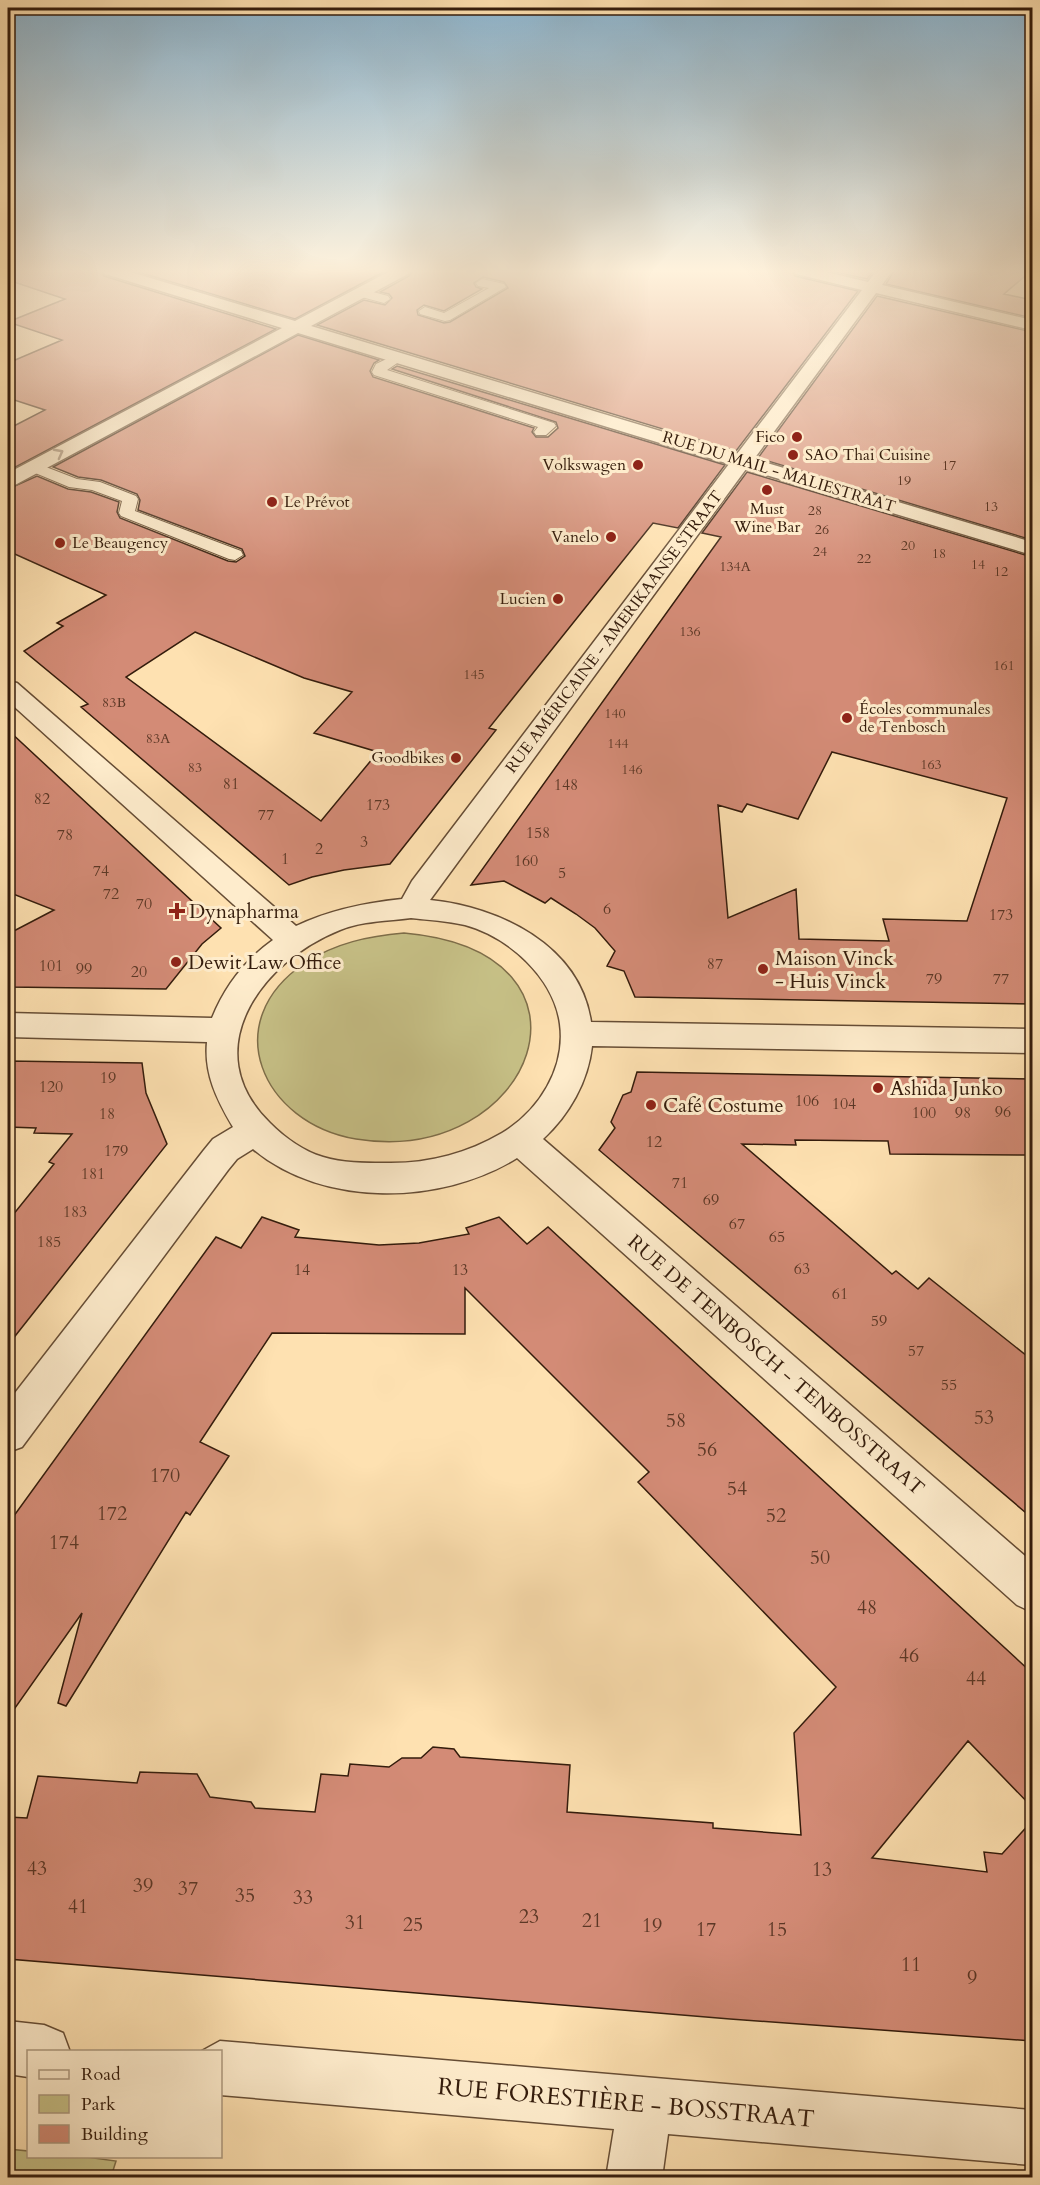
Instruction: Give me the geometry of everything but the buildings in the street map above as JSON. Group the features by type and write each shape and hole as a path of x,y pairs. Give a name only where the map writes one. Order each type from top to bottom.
{"street":[{"path":"8,481 209,373"},
{"name":"RUE DU MAIL - MALIESTRAAT","path":"452,373 1032,549"},
{"name":"RUE AMÉRICAINE - AMERIKAANSE STRAAT","path":"411,908 422,888 808,373"},
{"path":"8,688 292,940"},
{"path":"411,908 447,912 482,920 513,934 539,954 559,977 569,998 578,1034 574,1062 564,1090 545,1116 519,1139 479,1162 431,1177 374,1179 332,1174 289,1157 254,1131 231,1099 221,1065 223,1029 237,994 263,963 292,940 329,923 359,915 411,908"},
{"path":"8,1025 223,1029"},
{"path":"578,1034 1032,1041"},
{"path":"8,1433 204,1174 225,1149 254,1131"},
{"name":"RUE DE TENBOSCH - TENBOSSTRAAT","path":"519,1139 1032,1590"},
{"path":"8,2048 27,2050"},
{"name":"RUE FORESTIÈRE - BOSSTRAAT","path":"222,2068 1032,2138"},
{"path":"634,2178 645,2105"}],"lane":[{"path":"382,373 549,426 541,432"},
{"path":"33,467 75,484 94,485 130,499 127,513 236,555"}],"green space":[{"path":"404,933 471,948 512,977 530,1014 527,1054 505,1092 468,1122 418,1139 356,1139 323,1129 296,1113 275,1092 262,1067 258,1040 263,1013 278,987 316,956 353,942"},
{"path":"8,2149 27,2151 27,2158 94,2158 116,2161 111,2177 8,2177"}],"place":[{"name":"Fico","path":"797,437"},
{"name":"SAO Thai Cuisine","path":"793,455"},
{"name":"Volkswagen","path":"638,465"},
{"name":"Must Wine Bar","path":"767,490"},
{"name":"Le Prévot","path":"272,502"},
{"name":"Vanelo","path":"611,537"},
{"name":"Le Beaugency","path":"60,543"},
{"name":"Lucien","path":"558,599"},
{"name":"Écoles communales de Tenbosch","path":"847,718"},
{"name":"Goodbikes","path":"456,758"},
{"name":"Dynapharma","path":"177,911"},
{"name":"Dewit Law Office","path":"176,962"},
{"name":"Maison Vinck - Huis Vinck","path":"763,969"},
{"name":"Ashida Junko","path":"878,1088"},
{"name":"Café Costume","path":"651,1105"}]}
